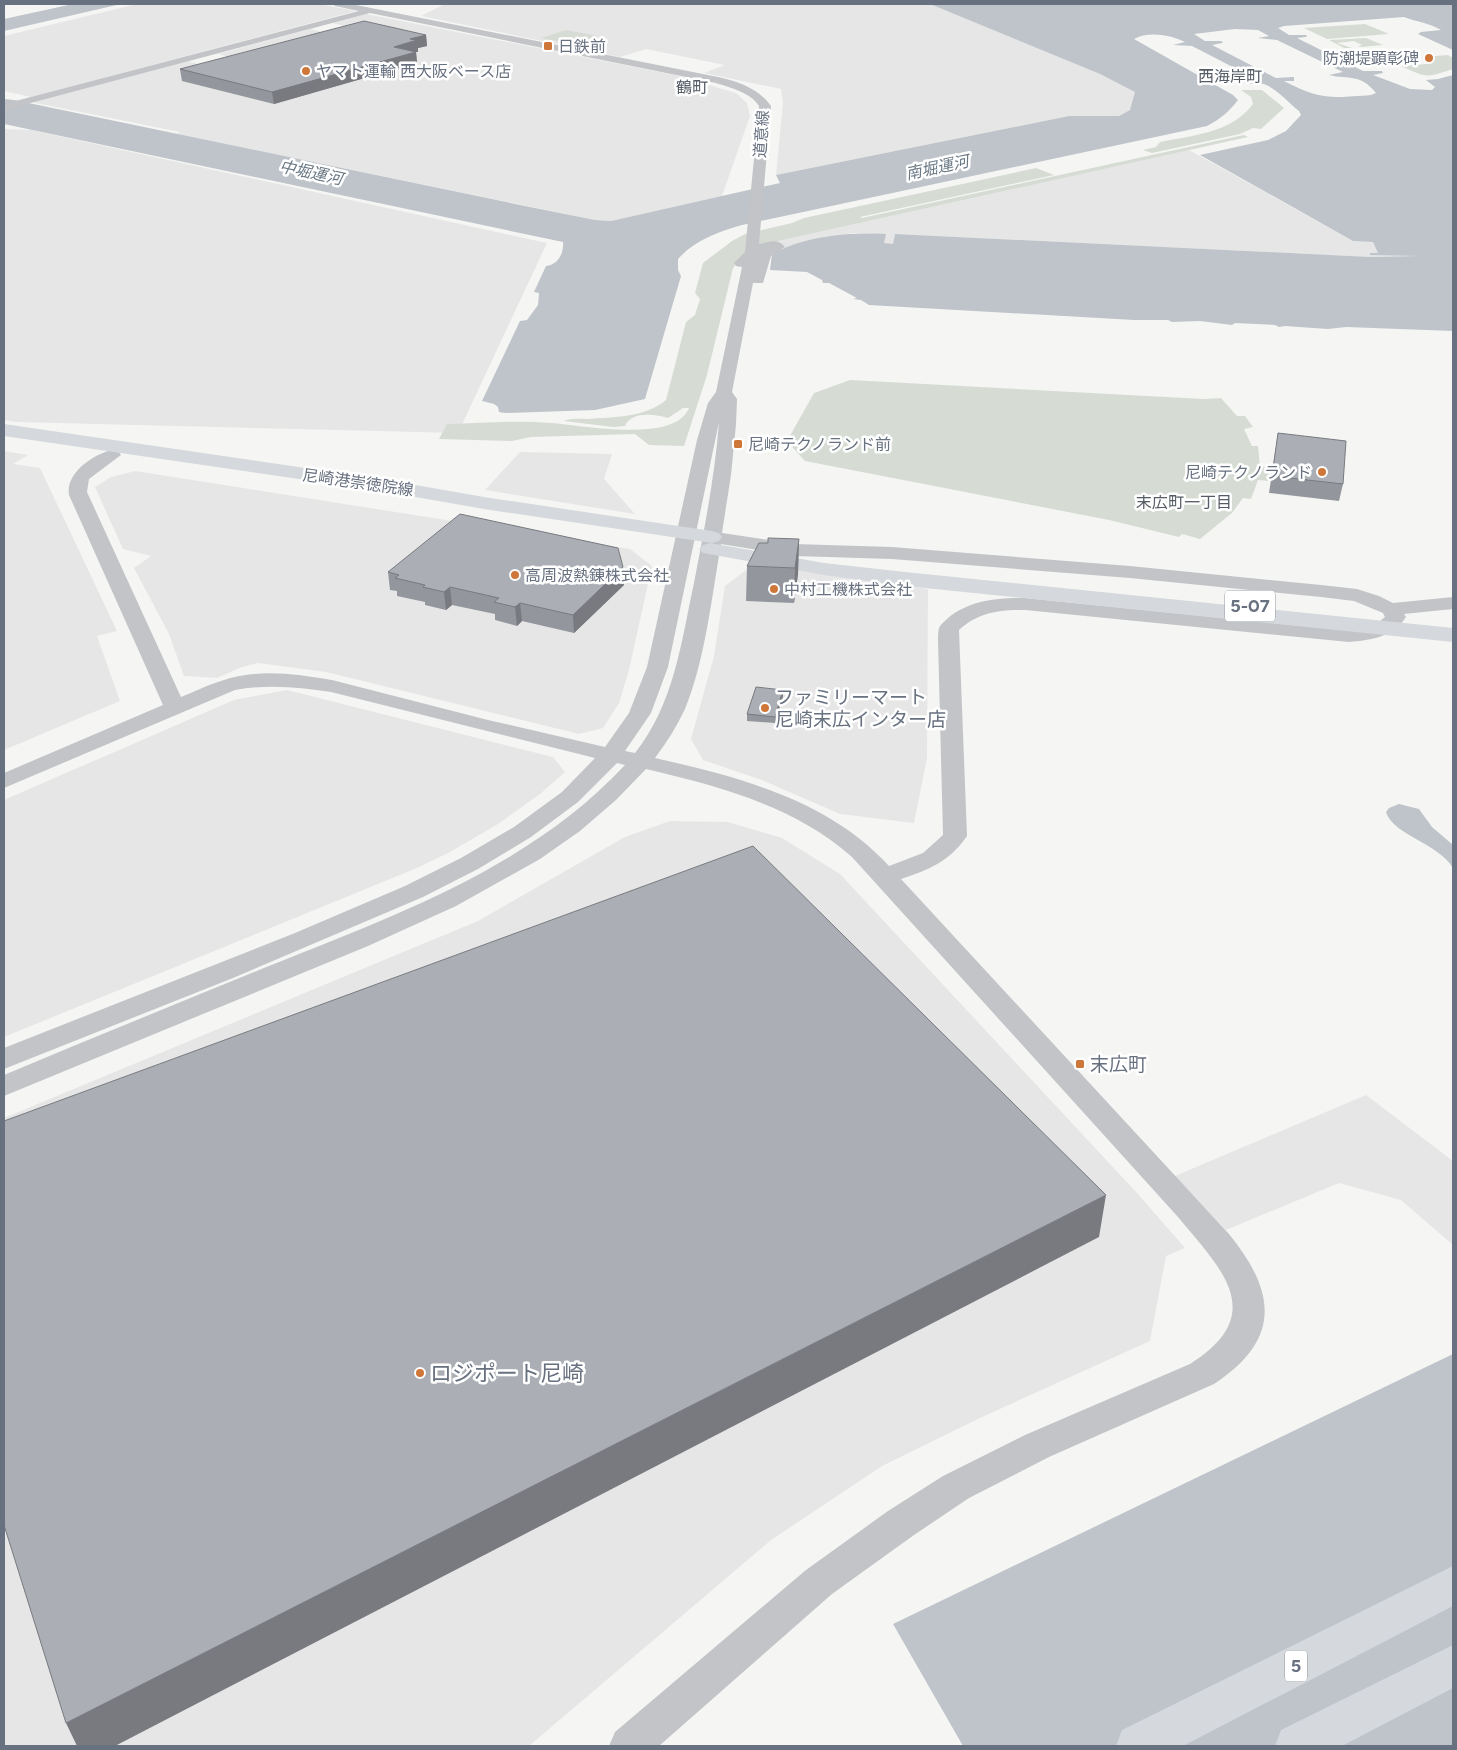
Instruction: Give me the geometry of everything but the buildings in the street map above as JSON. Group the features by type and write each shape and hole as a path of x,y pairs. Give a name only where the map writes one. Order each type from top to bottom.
{"main road":[{"name":"尼崎港崇徳院線","path":"4,430 381,485 685,539"},
{"name":"尼崎港崇徳院線","path":"4,439 711,543"},
{"name":"5-07","path":"711,543 824,569 1453,618"},
{"name":"5-07","path":"795,550 1008,576 1047,586 1453,644"},
{"name":"5-07","path":"1047,586 1453,626"},
{"name":"5-07","path":"1230,612 1453,635"},
{"name":"5","path":"1138,1746 1453,1585"},
{"path":"1297,1746 1453,1666"}],"street":[{"name":"道意線","path":"4,1060 363,915 454,872 515,836 552,811 611,755 640,713 655,675 706,440 716,403 724,392 751,259 765,106 759,98 746,90 718,80 338,4"},
{"path":"4,107 371,10"},
{"path":"775,245 778,247 764,254 760,268 741,374 724,392 713,377 738,267 745,258 766,246 775,245"},
{"name":"道意線","path":"4,1086 385,928 469,890 526,859 575,825 622,783 640,762 666,724 678,698 685,676 711,543 727,443 729,399 724,392"},
{"path":"112,455 80,479 77,486 78,490 82,505 175,707"},
{"path":"711,543 795,550 892,553 1130,572 1357,595 1390,609 1396,617 1388,626 1361,635 1342,636 1025,604 1003,604 971,611 949,628 948,640 955,836 945,850 934,859 884,876"},
{"path":"1390,609 1453,603"},
{"path":"4,781 230,685 250,680 303,681 640,762 748,790 772,799 822,824 841,836 853,845 884,876 1183,1202 1243,1280 1249,1306 1246,1329 1235,1349 1219,1364 1037,1446 956,1487 901,1523 819,1582 629,1746"}],"shaded area":[{"path":"137,4 319,4 356,11 31,97 4,91 4,36"},
{"path":"445,4 930,4 1100,74 1136,92 1130,110 1119,116 1069,116 776,175 783,102 781,89 704,73 725,65 646,49 620,57 421,16"},
{"path":"366,14 675,75 736,93 747,103 750,116 722,196 611,221 595,220 294,158 278,164 262,152 177,134 180,132 31,102 188,61 201,65 229,57 218,54 311,29 322,32 344,26 332,23"},
{"path":"1365,24 1389,34 1327,39 1304,28"},
{"path":"566,30 598,36 572,44 541,38"},
{"path":"1366,38 1383,45 1361,47 1358,46 1362,45 1354,41 1337,43 1352,48 1344,48 1329,40"},
{"path":"1448,55 1453,58 1453,69 1437,74 1422,75 1401,66 1427,64 1430,61 1424,57"},
{"path":"1241,90 1262,90 1284,108 1261,129 1253,128 1240,134 1152,153 1143,150 1156,147 1160,142 1199,135 1234,121 1253,104 1251,97"},
{"path":"4,129 31,130 547,243 458,433 17,422 4,420"},
{"path":"1244,135 1248,137 774,242 739,260 733,268 707,375 684,446 649,445 635,434 531,437 512,441 439,439 447,424 538,422 626,430 666,426 680,419 689,408 683,408 668,418 657,415 638,416 628,421 625,426 613,427 564,421 628,416 648,410 666,400 686,322 695,315 700,299 695,293 703,263 732,241 745,234 792,223 804,218 1036,168 1054,175 860,217"},
{"path":"1189,150 1353,241 1373,242 1379,254 1370,254 1419,256 1371,257 895,234 893,244 884,244 885,234 865,233 852,233 785,248 774,242"},
{"path":"850,380 1204,399 1221,398 1237,416 1245,416 1253,427 1244,429 1252,446 1258,446 1260,466 1269,468 1268,481 1258,480 1251,499 1243,498 1232,513 1200,539 1182,534 1179,537 1109,520 805,461 787,441 814,393"},
{"path":"4,451 28,455 13,464 40,468 117,631 97,636 120,701 4,750"},
{"path":"520,452 612,454 604,479 635,514 485,490"},
{"path":"135,471 630,549 652,566 629,670 619,703 603,728 579,734 326,672 258,663 242,667 217,678 184,676 169,634 134,568 151,556 123,549 95,487 111,477"},
{"path":"754,564 928,589 927,758 914,823 840,814 762,780 703,760 691,739 714,656 725,586"},
{"path":"287,690 553,757 565,772 540,794 498,824 450,852 417,868 4,1037 4,800 234,700"},
{"name":"ロジポート尼崎","path":"670,821 728,822 782,838 840,874 1137,1193 1185,1248 1166,1256 1150,1341 982,1417 882,1466 771,1540 529,1746 4,1746 4,1118 478,921 625,837"},
{"path":"1366,1095 1453,1161 1453,1245 1401,1200 1339,1183 1226,1230 1175,1176"}],"water":[{"path":"73,4 121,4 4,31 4,19"},
{"path":"930,4 1453,4 1453,50 1418,34 1441,30 1404,17 1278,28 1289,35 1307,35 1306,37 1297,38 1363,71 1382,71 1383,73 1373,75 1410,89 1432,90 1435,87 1426,80 1453,75 1453,331 1346,327 1328,329 1235,323 1232,325 1200,321 1172,322 1168,320 1134,320 869,305 861,300 853,299 857,298 829,283 823,283 822,280 807,272 770,270 772,254 785,248 813,239 857,234 886,234 884,243 893,244 895,234 1371,257 1418,256 1370,255 1370,253 1378,253 1373,242 1353,241 1200,155 1268,140 1286,131 1301,115 1299,111 1269,86 1262,83 1242,82 1256,79 1192,46 1173,45 1185,42 1173,37 1160,35 1146,35 1134,39 1233,95 1238,100 1216,121 1207,126 742,225 707,238 685,252 678,259 678,270 681,276 645,399 595,410 505,413 499,412 498,407 494,404 482,401 520,321 527,320 538,305 539,293 534,292 546,266 554,263 559,258 563,242 4,124 4,99 14,100 530,207 595,220 611,221 780,183 776,175 1069,116 1119,116 1130,110 1135,92 1100,74","holes":["1235,29 1258,30 1269,36 1258,38 1277,40 1343,72 1329,75 1354,78 1365,82 1376,93 1336,97 1307,92 1284,81 1294,81 1294,77 1276,78 1212,45 1223,42 1205,41 1194,34"]},
{"path":"1399,804 1419,809 1432,827 1453,845 1453,868 1437,852 1397,827 1390,820 1386,812 1389,808"},
{"path":"1453,1354 1453,1746 963,1746 893,1624"}],"place":[{"name":"日鉄前","path":"548,46"},
{"name":"防潮堤顕彰碑","path":"1429,58"},
{"name":"ヤマト運輸 西大阪ベース店","path":"306,71"},
{"name":"尼崎テクノランド前","path":"738,444"},
{"name":"尼崎テクノランド","path":"1322,472"},
{"name":"高周波熱錬株式会社","path":"515,575"},
{"name":"中村工機株式会社","path":"774,589"},
{"name":"ファミリーマート 尼崎末広インター店","path":"765,708"},
{"name":"末広町","path":"1080,1064"},
{"name":"ロジポート尼崎","path":"420,1373"}],"district":[{"name":"西海岸町","path":"1230,76"},
{"name":"鶴町","path":"692,87"},
{"name":"末広町一丁目","path":"1184,502"}],"water label":[{"name":"南堀運河","path":"937,167"},
{"name":"中堀運河","path":"311,172"}]}
